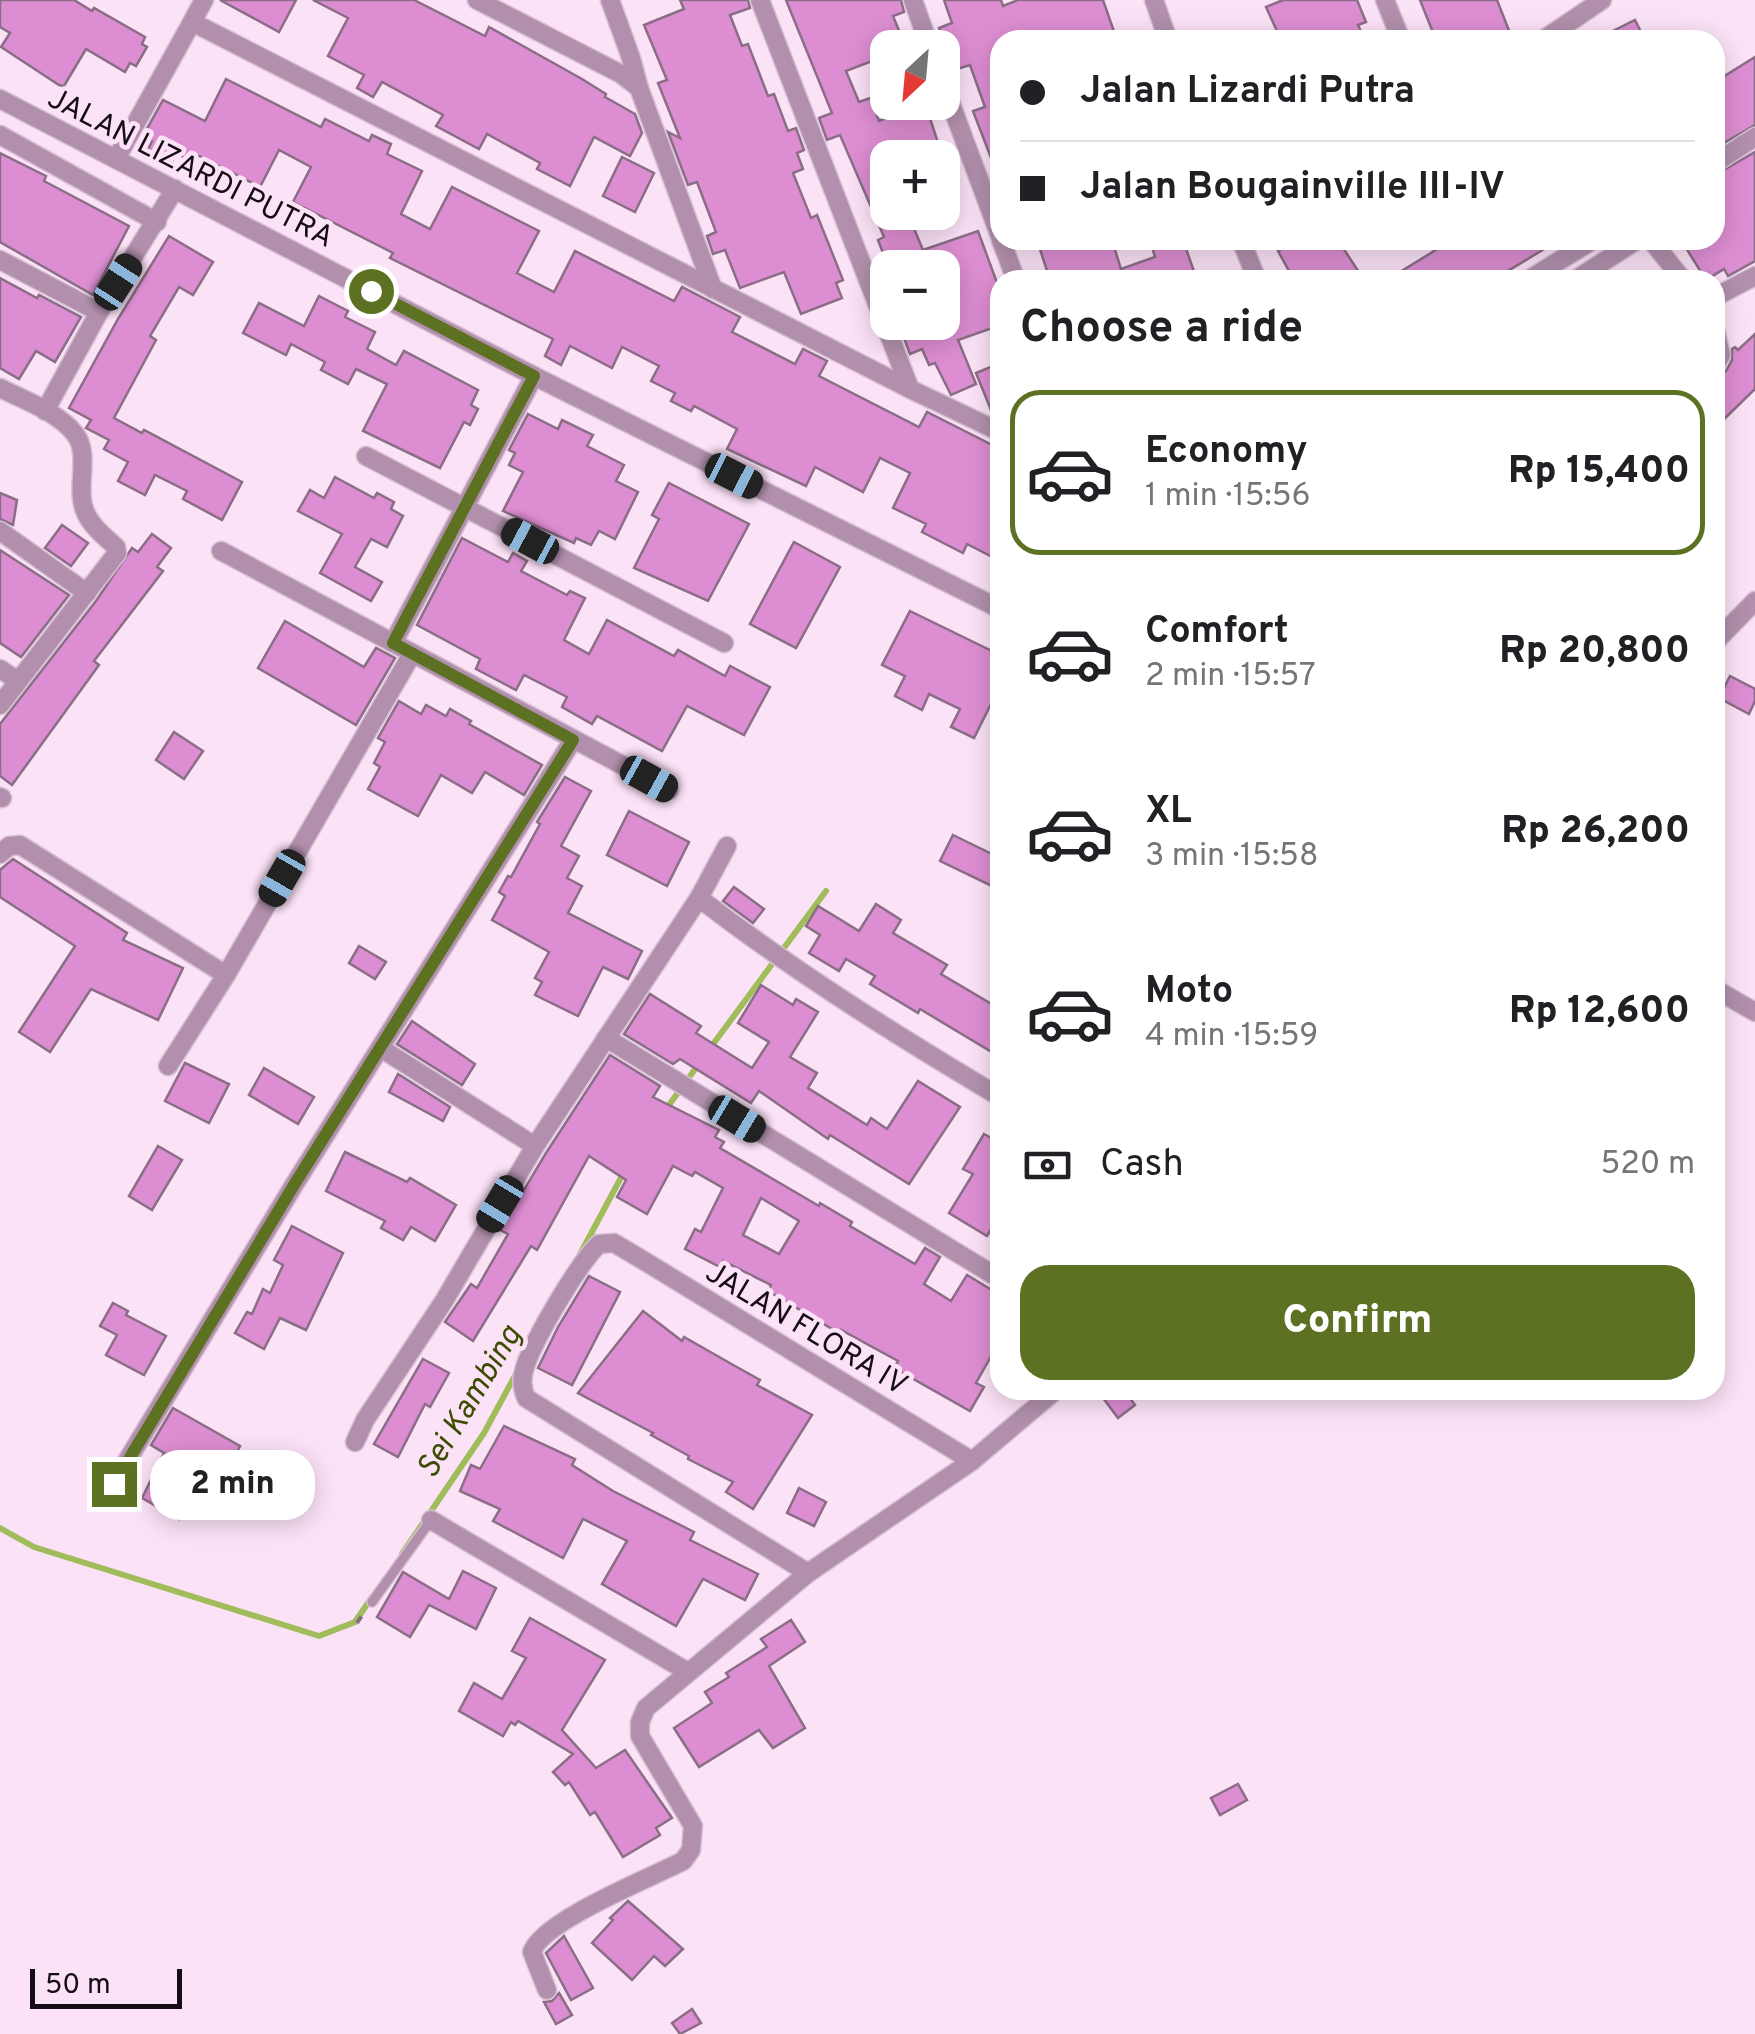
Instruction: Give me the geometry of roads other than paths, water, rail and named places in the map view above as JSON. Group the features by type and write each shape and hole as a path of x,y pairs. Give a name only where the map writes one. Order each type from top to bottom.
{"street":[{"path":"116,160 204,0"},
{"path":"477,0 622,74 638,88"},
{"path":"610,0 638,88 714,289"},
{"path":"760,0 910,389"},
{"path":"913,0 924,30"},
{"path":"1154,0 1164,30"},
{"path":"1386,0 1397,30"},
{"path":"1558,30 1602,0"},
{"path":"192,22 990,427"},
{"name":"JALAN LIZARDI PUTRA","path":"0,100 534,376 990,604"},
{"path":"957,120 990,209"},
{"path":"0,135 157,222"},
{"path":"1725,156 1755,137"},
{"path":"45,412 99,312 174,189"},
{"path":"1544,270 1577,250"},
{"path":"1591,270 1622,250"},
{"path":"1659,250 1675,270"},
{"path":"0,260 99,312"},
{"path":"1725,292 1755,276"},
{"path":"393,643 534,376"},
{"path":"0,388 45,412 78,437 80,496 86,515 116,548 114,560 0,705"},
{"path":"366,456 724,643"},
{"path":"0,531 87,593"},
{"path":"221,550 669,790"},
{"path":"1725,632 1755,601"},
{"path":"168,1066 226,974 412,654"},
{"path":"0,669 18,682"},
{"path":"114,1484 294,1185 573,740"},
{"path":"0,854 10,846 20,845 226,974"},
{"path":"355,1442 365,1420 464,1269 535,1146 699,898 727,846"},
{"path":"699,898 763,948 864,1017 990,1091"},
{"path":"1725,995 1755,1012"},
{"path":"606,1038 990,1273"},
{"path":"382,1049 535,1146"},
{"name":"JALAN FLORA IV","path":"808,1573 526,1398 521,1386 526,1365 570,1283 599,1244 614,1244 972,1461"},
{"path":"548,1990 532,1952 535,1943 571,1916 683,1862 691,1850 692,1826 640,1736 646,1708 808,1573 972,1461 1044,1400"},
{"path":"431,1520 688,1672"}],"lane":[{"path":"372,1602 431,1520"}],"waterway":[{"name":"Sei Kambing","path":"711,1047 826,891"},
{"name":"Sei Kambing","path":"664,1112 698,1065"},
{"name":"Sei Kambing","path":"578,1258 624,1172"},
{"name":"Sei Kambing","path":"402,1554 484,1433 518,1370"},
{"name":"Sei Kambing","path":"0,1528 34,1547 319,1636 355,1622 372,1597"}]}
